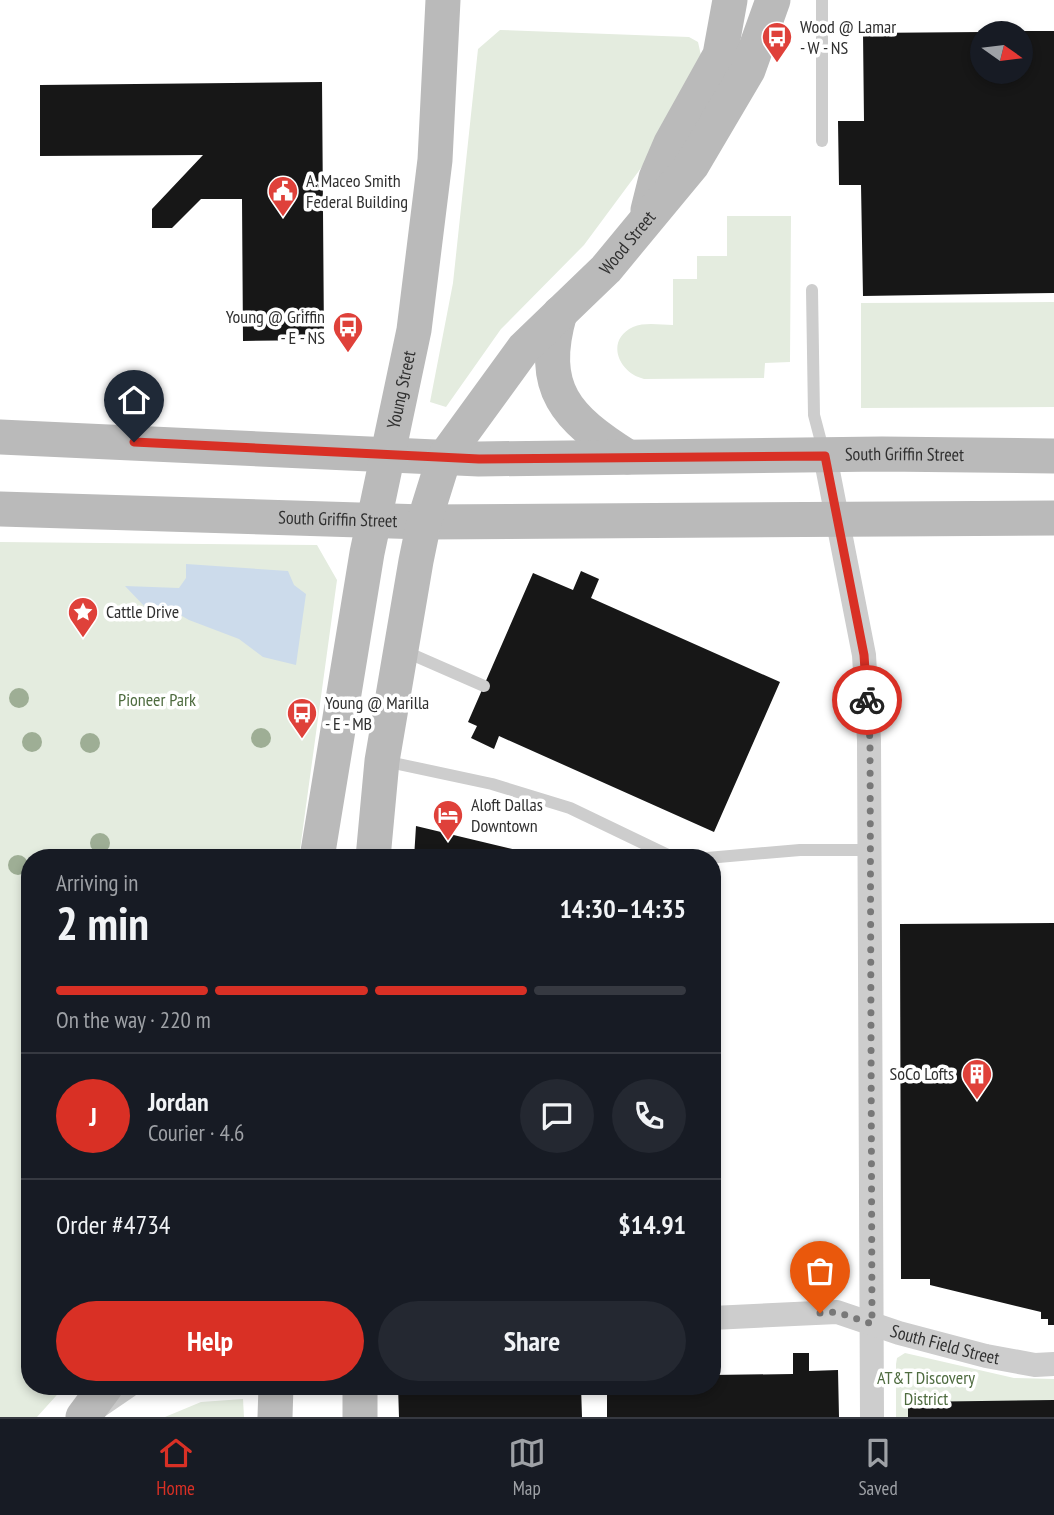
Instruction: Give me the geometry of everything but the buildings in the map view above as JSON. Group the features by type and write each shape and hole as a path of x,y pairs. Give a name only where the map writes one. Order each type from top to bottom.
{"main road":[{"name":"Young Street","path":"319,849 374,521 414,330 429,220 440,95 443,0"},
{"path":"644,227 656,178 671,143 720,55 730,0"},
{"name":"Wood Street","path":"444,458 524,348 644,227 692,165 721,120 748,70 773,0"},
{"path":"560,313 552,342 552,369 559,396 573,418 628,457"},
{"name":"South Griffin Street","path":"0,437 388,453 444,458 1054,456"},
{"path":"374,849 382,761 401,650 424,522 444,458"},
{"name":"South Griffin Street","path":"0,509 424,522 1054,517"},
{"path":"84,1417 100,1395"},
{"path":"275,1417 276,1395"},
{"path":"360,1395 360,1417"}],"street":[{"path":"825,456 864,655 870,740 872,1417"},
{"name":"South Field Street","path":"721,1318 837,1312 986,1356 1035,1365 1054,1364"},
{"path":"84,1417 115,1395"}],"lane":[{"path":"821,0 822,141"},
{"path":"812,290 814,415 825,456"},
{"path":"401,650 484,687"},
{"path":"382,761 492,784 570,808 655,849"},
{"path":"721,857 800,850 869,850"}],"green space":[{"path":"500,30 689,37 698,42 702,60 644,164 584,245 501,329 446,407 430,402 453,283 478,49"},
{"path":"727,216 791,216 790,362 765,363 764,378 644,379 635,376 627,370 618,356 619,340 624,333 638,325 673,325 673,279 697,279 697,256 727,256"},
{"path":"1054,302 1054,407 861,408 861,303"},
{"name":"Pioneer Park","path":"0,542 317,545 337,580 300,849 21,849 21,1395 57,1395 37,1417 0,1417"},
{"name":"AT&T Discovery District","path":"905,1353 1014,1378 1054,1379 1054,1417 896,1417 896,1364 897,1358"},
{"path":"243,1399 244,1417 165,1417 201,1402"}],"water":[{"path":"186,564 288,571 294,585 306,594 296,665 263,657 239,639 189,620 168,608 146,608 125,586 179,588 186,578"}],"way so far":[{"path":"820,1313 837,1312 872,1324 870,740 867,700"}],"place":[{"name":"Wood @ Lamar - W - NS","path":"777,64"},
{"name":"A. Maceo Smith Federal Building","path":"283,218"},
{"name":"Young @ Griffin - E - NS","path":"348,354"},
{"name":"Cattle Drive","path":"83,639"},
{"name":"Young @ Marilla - E - MB","path":"302,740"},
{"name":"Aloft Dallas Downtown","path":"448,842"},
{"name":"SoCo Lofts","path":"977,1101"}],"route":[{"path":"134,442 349,450 479,459 825,456 864,655 867,700"}]}
